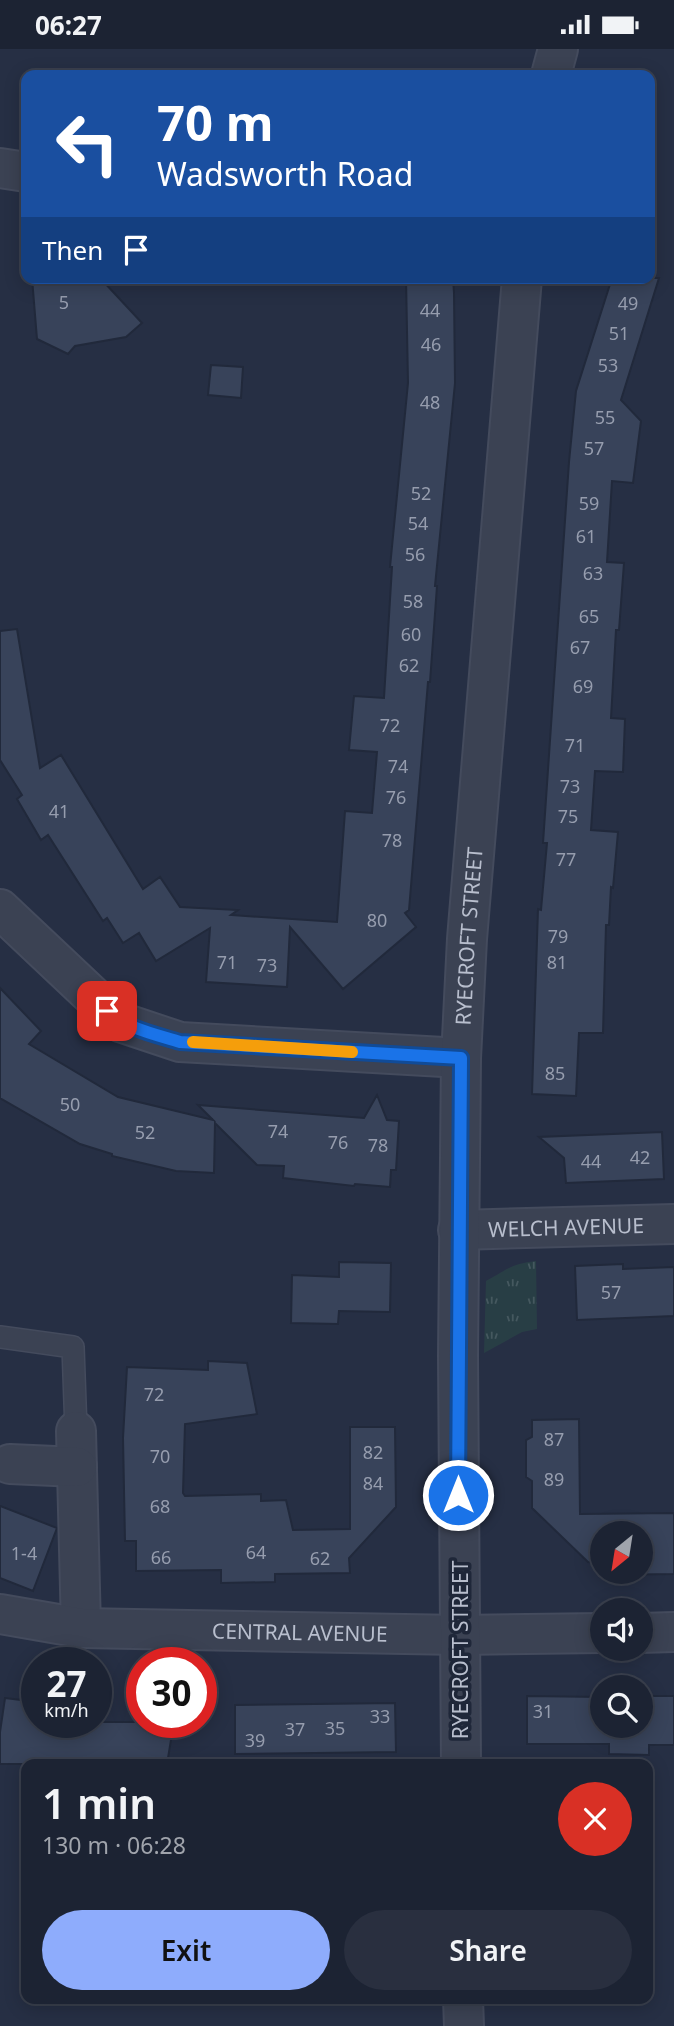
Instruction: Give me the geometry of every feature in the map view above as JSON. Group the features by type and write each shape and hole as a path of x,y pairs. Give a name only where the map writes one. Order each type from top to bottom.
{"street":[{"path":"552,70 558,49"},
{"path":"0,169 21,171"},
{"name":"RYECROFT STREET","path":"461,1759 458,1230 461,1058 468,925 521,284"},
{"path":"0,909 120,1022 137,1029 180,1042 461,1058"},
{"name":"WELCH AVENUE","path":"458,1230 674,1224"},
{"path":"10,1464 77,1449 81,1628"},
{"name":"CENTRAL AVENUE","path":"0,1614 81,1628 459,1635 590,1633"},
{"path":"653,1633 674,1632"},
{"path":"463,2004 464,2026"}],"lane":[{"path":"0,1337 73,1347 77,1449"}],"green space":[{"path":"536,1261 537,1329 522,1332 484,1353 486,1281 514,1266"}],"building":[{"path":"655,278 659,278 621,400 641,421 633,483 612,481 607,562 624,563 619,630 616,630 611,718 625,719 623,772 595,771 591,830 618,832 609,925 606,925 603,1033 579,1033 576,1096 532,1094 538,909 541,910 547,843 543,843 576,391 610,284 655,284"},
{"path":"32,284 106,284 142,323 126,337 75,346 68,354 37,339"},
{"path":"406,284 453,284 455,383 435,586 430,682 409,910 405,913 416,927 343,989 290,927 287,987 206,982 210,928 156,961 139,933 123,943 107,918 103,921 48,835 41,840 17,799 22,795 0,760 0,631 17,629 40,768 61,755 143,889 160,877 180,907 238,910 231,915 337,922 345,811 372,813 377,752 349,750 354,696 384,698 390,567 408,383"},
{"path":"211,365 243,367 241,398 208,395"},
{"path":"0,988 41,1031 29,1044 118,1097 213,1120 198,1105 364,1118 377,1095 387,1120 399,1121 396,1170 391,1170 390,1187 283,1178 284,1166 257,1165 215,1123 214,1173 176,1171 112,1156 80,1144 0,1098"},
{"path":"662,1132 664,1179 566,1183 564,1158 539,1137"},
{"path":"339,1262 391,1263 390,1312 339,1311 338,1324 291,1323 292,1275 339,1277"},
{"path":"623,1264 623,1269 674,1267 674,1316 577,1320 575,1266"},
{"path":"208,1361 247,1363 257,1414 185,1424 185,1496 261,1494 261,1501 286,1500 293,1530 350,1529 350,1427 395,1427 396,1507 349,1558 350,1573 275,1574 275,1582 221,1583 221,1570 136,1571 136,1541 125,1541 123,1438 127,1367 208,1370"},
{"path":"579,1419 580,1514 674,1513 674,1574 653,1574 653,1521 590,1521 588,1562 532,1508 532,1481 526,1477 526,1440 532,1437 532,1420"},
{"path":"0,1506 57,1528 33,1591 0,1578"},
{"path":"527,1696 590,1697 590,1738 653,1738 653,1696 674,1696 674,1745 649,1745 649,1755 609,1754 609,1744 527,1744"},
{"path":"5,1698 21,1700 21,1738 112,1738 112,1722 126,1722 126,1738 171,1738 168,1759 21,1759 21,1764 0,1764 0,1732"},
{"path":"395,1703 396,1752 235,1754 235,1705"}],"slow traffic":[{"path":"193,1042 352,1052"}],"route":[{"path":"107,1011 120,1022 180,1042 461,1058 458,1495"}]}
